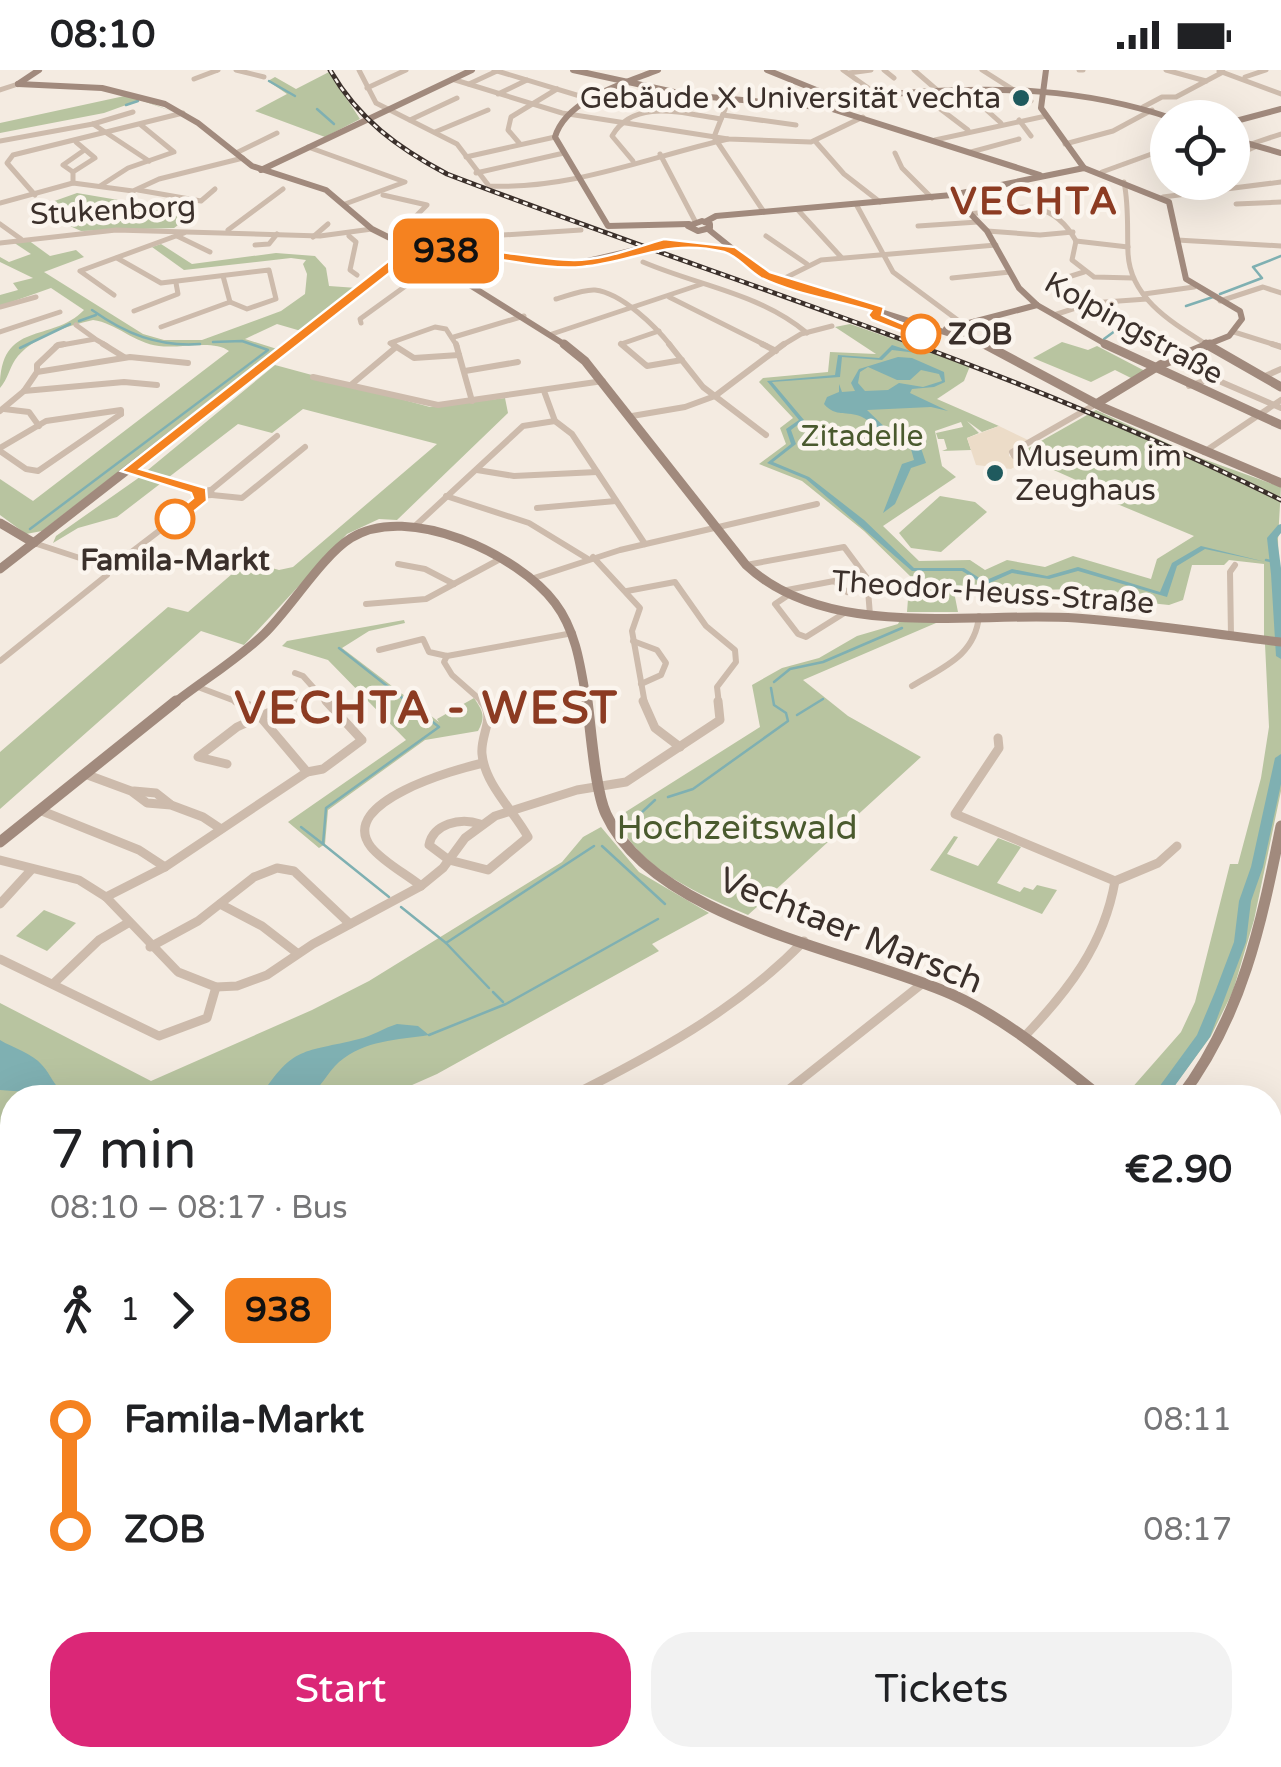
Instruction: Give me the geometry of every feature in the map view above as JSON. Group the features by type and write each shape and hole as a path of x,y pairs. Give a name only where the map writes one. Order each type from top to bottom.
{"street":[{"path":"0,90 39,70"},
{"path":"194,78 218,70"},
{"path":"236,70 264,77"},
{"path":"360,70 376,103 457,144 483,183 497,187 580,178 715,139 815,141 862,117"},
{"path":"367,88 406,70"},
{"path":"261,170 472,70"},
{"path":"469,84 496,70 593,100"},
{"path":"573,70 626,83 730,99 829,108 1042,175"},
{"path":"658,70 566,114 556,127 555,137 608,226 707,225 752,268 780,280 946,329 990,347 1096,404 1281,483"},
{"path":"767,70 841,100"},
{"path":"846,72 871,70"},
{"path":"884,70 894,78"},
{"path":"914,70 938,90"},
{"path":"982,70 1031,102"},
{"path":"1046,70 1040,105 1080,168"},
{"path":"1166,70 1206,80"},
{"path":"1242,78 1266,70"},
{"path":"1143,107 1162,97 1176,96 1220,71 1281,94"},
{"path":"846,72 878,95"},
{"path":"452,79 566,114 715,139 764,212"},
{"path":"498,94 527,80"},
{"path":"18,84 102,88 153,99 183,114 261,170 314,184 345,204 372,229 411,252 500,254 533,262 579,264 674,242 732,247"},
{"path":"963,88 1001,123"},
{"path":"829,108 841,100 878,95 1010,88 1044,89 1150,109"},
{"path":"520,144 508,125 511,117 557,89"},
{"path":"410,120 458,98"},
{"path":"715,139 730,99"},
{"path":"968,130 939,108 977,102"},
{"path":"0,141 93,124 133,112 125,108"},
{"path":"1250,117 1281,109"},
{"path":"435,132 488,110"},
{"path":"633,161 612,136 620,122 640,110 796,125"},
{"path":"1066,144 1112,130 1150,111"},
{"path":"35,195 24,186 8,159 26,151 183,114"},
{"path":"935,140 1046,116"},
{"path":"1019,120 1031,136"},
{"path":"93,124 149,161"},
{"path":"100,186 121,171 174,152 141,125"},
{"path":"138,190 153,180 239,156 277,133"},
{"path":"1250,147 1281,134"},
{"path":"466,157 555,137"},
{"path":"971,152 1019,139"},
{"path":"815,141 844,174 880,202"},
{"path":"74,172 94,161 76,142"},
{"path":"1250,144 1281,153"},
{"path":"308,148 404,182 345,204"},
{"path":"74,172 64,165 83,151"},
{"path":"476,173 564,152"},
{"path":"894,153 902,168 932,198"},
{"path":"660,154 692,225"},
{"path":"1102,172 1150,155"},
{"path":"707,225 716,216 952,196 1080,168 1102,172 1150,192"},
{"path":"73,183 74,172"},
{"path":"1124,182 1133,278 1145,296 1160,315 1281,386"},
{"path":"1250,186 1281,182"},
{"path":"0,204 73,183 201,200 215,190"},
{"path":"228,230 283,189"},
{"path":"380,194 427,205 408,224"},
{"name":"Kolpingstraße","path":"952,196 987,231 1010,272 1037,305 1155,370 1281,425"},
{"path":"1167,200 1183,273 1194,287 1242,314 1234,332"},
{"path":"1236,204 1281,202"},
{"path":"856,204 880,254 900,278 963,324"},
{"path":"970,214 1040,208 1063,216 1076,240 1072,260 1084,272 1099,278 1133,278"},
{"path":"796,209 841,257"},
{"path":"918,226 978,222"},
{"path":"0,224 21,239"},
{"path":"313,237 328,224"},
{"path":"640,250 678,238 692,225"},
{"name":"Stukenborg","path":"0,243 95,232 228,230 313,237 349,236 372,229"},
{"path":"114,296 79,273 186,230"},
{"path":"428,252 441,239 581,230"},
{"path":"987,231 1040,235 1072,232"},
{"path":"255,245 269,244 277,234"},
{"path":"177,236 210,252"},
{"path":"349,236 356,242 350,270 357,275"},
{"path":"499,236 500,254"},
{"path":"766,236 807,264"},
{"path":"1076,240 1128,247"},
{"path":"1178,240 1281,246"},
{"path":"780,280 807,264 841,257 996,244"},
{"path":"0,569 411,252"},
{"name":"Theodor-Heuss-Straße","path":"428,252 439,269 552,334 603,381 746,564 784,594 870,615 1076,618 1279,641"},
{"path":"117,258 157,282 176,283 270,270 276,298 247,309 230,302 161,327"},
{"path":"642,262 775,306 808,333"},
{"path":"361,323 360,319 418,277 439,269"},
{"path":"952,278 1010,272"},
{"path":"1070,303 1048,284 1084,272"},
{"path":"223,276 230,302"},
{"path":"134,311 178,294 176,283"},
{"path":"552,334 702,284"},
{"path":"1215,298 1263,286 1281,293"},
{"path":"1054,315 1070,303 1194,287"},
{"path":"556,298 596,290 633,310 659,331 713,396 766,435"},
{"path":"0,307 36,296"},
{"path":"670,297 776,350"},
{"path":"946,329 1037,305"},
{"path":"0,332 60,312"},
{"path":"454,337 524,316"},
{"path":"76,325 124,358"},
{"path":"632,416 713,396 776,350 831,325"},
{"path":"459,355 414,358 395,348 391,341 435,327 446,329 454,337 472,401"},
{"path":"659,331 622,344 647,366 682,360"},
{"path":"1014,456 1012,452 1155,370 1234,332 1281,347"},
{"path":"2,410 24,391 37,372 37,365 53,347 94,339"},
{"path":"352,384 395,348"},
{"path":"37,372 124,358 188,363"},
{"path":"465,371 518,362"},
{"path":"1262,377 1281,369"},
{"path":"313,377 430,404 603,381"},
{"path":"1189,386 1212,378 1279,405"},
{"path":"24,391 52,394 139,380 158,385"},
{"path":"544,391 555,420 572,434 645,544"},
{"path":"1204,452 1279,405"},
{"path":"2,410 29,412 39,426"},
{"path":"109,410 122,412 38,471 26,469 0,450 39,426 109,410"},
{"path":"415,526 523,426 555,420"},
{"path":"212,493 278,436"},
{"path":"129,471 201,494 242,498 305,446"},
{"path":"477,470 514,476 597,472"},
{"path":"0,523 34,543 110,566 124,561 201,494"},
{"path":"446,496 529,523 590,558 627,591 640,608 632,624 633,642 649,718 680,747"},
{"path":"537,508 616,502"},
{"path":"534,578 590,558 816,504"},
{"name":"Vechtaer Marsch","path":"0,842 42,812 131,734 263,635 347,542 384,527 415,526 466,541 502,558 534,578 558,606 573,633 598,786 617,836 654,874 724,911 954,996 1024,1037 1085,1085"},
{"path":"746,564 844,547 866,570 872,586 870,615"},
{"path":"366,604 426,599 502,558"},
{"path":"398,564 425,568 454,584"},
{"path":"1231,636 1230,572 1235,565"},
{"path":"0,662 106,575 110,566"},
{"path":"0,861 79,880 106,897 150,947 192,981 216,987 257,980 296,954 420,886 480,824 510,810 626,782 720,720 718,687 738,656 706,626 676,582 627,591"},
{"path":"825,582 784,594 776,604 798,634 806,637 846,612"},
{"path":"912,686 970,649 977,636 978,616"},
{"path":"379,650 424,639 429,652 447,656 573,633"},
{"path":"633,642 657,650 666,663 660,675 641,684"},
{"path":"447,656 444,662 452,675 481,698 490,712 482,744 483,763 521,823 526,842 488,870 449,860 429,845 428,840 437,828 466,820 480,824"},
{"path":"106,897 166,867 307,772 323,769 362,740 303,676 295,673"},
{"path":"198,686 252,707 307,772"},
{"path":"227,764 198,757 260,715 316,691"},
{"path":"998,738 1000,748 955,814 1115,881 1158,862 1177,846"},
{"path":"420,886 368,845 364,837 367,819 390,798 418,782 483,763"},
{"path":"85,774 131,791 147,802 203,817 221,829"},
{"path":"42,812 139,850 166,867"},
{"path":"1190,1085 1216,1050 1248,980 1281,826"},
{"path":"0,904 32,869"},
{"path":"150,947 220,904 264,871 287,869 304,879 350,924"},
{"path":"1024,1037 1060,1000 1097,946 1115,881"},
{"path":"220,904 262,926 296,954"},
{"path":"53,984 99,940 128,924"},
{"path":"590,1085 733,1004 766,979 804,941"},
{"path":"3,957 159,1036 207,1018 216,987"},
{"path":"795,1085 924,983"}],"green space":[{"path":"329,72 360,119 325,137 255,111 287,94 268,81 275,77 296,89"},
{"path":"129,95 174,112 140,100 104,113 0,133 0,123"},
{"path":"77,193 195,213 174,228 81,231 61,222 38,219 59,211 46,204"},
{"path":"28,240 50,256 76,250 84,257 44,272 143,334 164,340 202,340 281,311 305,294 307,274 303,264 306,260 291,258 184,270 152,247 161,244 192,264 276,253 315,256 326,268 329,286 357,288 301,331 277,324 245,339 277,349 42,531 26,534 0,515 0,479 33,501 229,351 214,346 150,344 93,320 61,329 30,345 15,360 0,388 8,351 18,342 57,327 84,310 51,288 0,306 0,295 18,290 13,283 33,278 0,262 0,257 9,262 31,254 13,242"},
{"path":"850,324 970,366 964,381 937,399 999,426 982,432 967,421 979,433 967,438 971,450 942,451 947,449 944,439 938,439 936,433 963,427 961,422 935,431 942,466 956,477 883,526 919,561 970,560 985,570 1007,560 1045,567 1073,556 1151,579 1157,559 1194,536 1110,501 1114,497 1018,454 1096,410 1195,456 1281,487 1281,638 1264,636 1264,564 1229,560 1224,565 1192,565 1183,600 1169,605 1121,600 1077,589 954,592 958,612 907,612 908,599 912,599 911,577 864,531 802,481 759,464 786,444 780,428 793,418 759,382 763,378 828,372 830,352 876,354 835,327"},
{"path":"1062,342 1088,350 1097,346 1145,371 1133,379 1115,370 1091,382 1033,358"},
{"path":"275,365 430,407 505,398 508,413 397,520 379,519 347,534 244,645 201,631 0,809 0,752 168,607 188,612 247,561 279,570 293,567 437,444 303,409 272,433 238,424 117,517 78,528 53,543 56,536 137,479"},
{"path":"940,496 975,502 987,512 941,552 911,548 899,533"},
{"path":"404,620 405,623 369,631 342,648 439,722 437,719 474,698 482,722 478,731 425,740 328,810 325,844 319,848 288,822 406,740 328,660 282,646 287,641"},
{"name":"Hochzeitswald","path":"900,620 943,620 803,680 848,716 921,757 748,915 673,878 640,852 616,818 760,727 752,685 782,668 819,658 857,636 898,624"},
{"path":"1265,644 1281,646 1281,791 1254,920 1233,991 1211,1036 1175,1085 1134,1085 1181,1032 1195,1002 1230,864 1238,864 1261,778 1269,727"},
{"path":"601,827 639,872 709,913 652,944 659,951 412,1085 0,1085 0,1003 151,1081 369,981 562,862 583,837"},
{"path":"954,836 958,837 947,854 978,866 998,838 1021,847 997,883 1020,892 1024,887 1033,890 1037,885 1057,890 1042,914 930,870"},
{"path":"44,910 76,923 47,951 16,936"}],"shaded area":[{"name":"Zitadelle","path":"999,426 1028,440 1009,451 1009,456 1021,463 1011,469 976,465 967,438"}],"water":[{"path":"892,345 917,353 892,350 882,360 842,357 840,377 772,382 804,420 791,430 796,444 773,462 809,477 864,520 914,568 964,568 984,581 1012,569 1047,576 1078,567 1160,592 1172,563 1201,546 1266,562 1205,549 1177,566 1167,597 1078,571 1049,579 1012,573 985,585 962,571 912,571 806,479 767,463 791,444 786,429 799,420 767,381 835,375 838,355 879,358"},
{"path":"898,357 912,358 944,372 945,382 934,387 912,389 910,393 948,411 931,407 867,410 899,441 920,445 926,463 911,468 895,504 883,513 902,464 914,460 911,449 895,443 862,417 833,411 824,404 827,397 839,392 839,384 842,392 855,391 851,383 859,369","holes":["868,367 897,380 910,380 921,370 939,374 942,381 923,387 899,383 888,390 865,391 858,383 860,372"]},
{"path":"397,1024 418,1026 429,1035 360,1049 339,1062 320,1085 268,1085 301,1054 364,1038"},
{"path":"0,1040 38,1061 57,1085 0,1085"}],"waterway":[{"path":"269,81 295,96"},
{"path":"126,105 138,101"},
{"path":"317,109 334,124"},
{"path":"1220,294 1262,278 1253,267 1281,256"},
{"path":"1186,306 1213,297"},
{"path":"92,310 143,337 200,344"},
{"path":"79,321 96,315"},
{"path":"1125,324 1133,320"},
{"path":"20,348 70,324"},
{"path":"1104,339 1119,328"},
{"path":"30,529 268,350 242,341 213,342"},
{"path":"1281,527 1272,538 1281,656"},
{"path":"1266,560 1275,562"},
{"path":"774,682 790,669 823,662 902,628"},
{"path":"323,844 326,808 439,727 339,648"},
{"path":"668,797 693,789 788,721 786,713 774,705 771,688"},
{"path":"797,715 823,699"},
{"path":"1168,1085 1203,1037 1240,942 1245,901 1257,867 1281,758"},
{"path":"627,826 655,800"},
{"path":"301,827 323,844"},
{"path":"323,844 389,897"},
{"path":"446,943 594,846"},
{"path":"602,846 665,904"},
{"path":"401,907 446,943"},
{"path":"429,1035 506,1004 658,919"},
{"path":"446,943 489,988"},
{"path":"493,992 503,1002"}],"railway":[{"path":"330,70 366,118 412,154 447,174 973,366 1180,452 1281,500"}],"bus line":[{"name":"938","path":"175,519 202,498 198,496 200,491 129,471 396,261 411,255 472,251 533,262 579,264 616,258 664,243 730,249 765,275 880,310 874,315 877,318 921,334"}],"place":[{"name":"Gebäude X Universität vechta","path":"1021,98"},
{"name":"ZOB","path":"921,334"},
{"name":"Museum im Zeughaus","path":"995,473"},
{"name":"Famila-Markt","path":"175,519"}],"district":[{"name":"VECHTA","path":"1035,201"},
{"name":"VECHTA - WEST","path":"427,707"}]}
